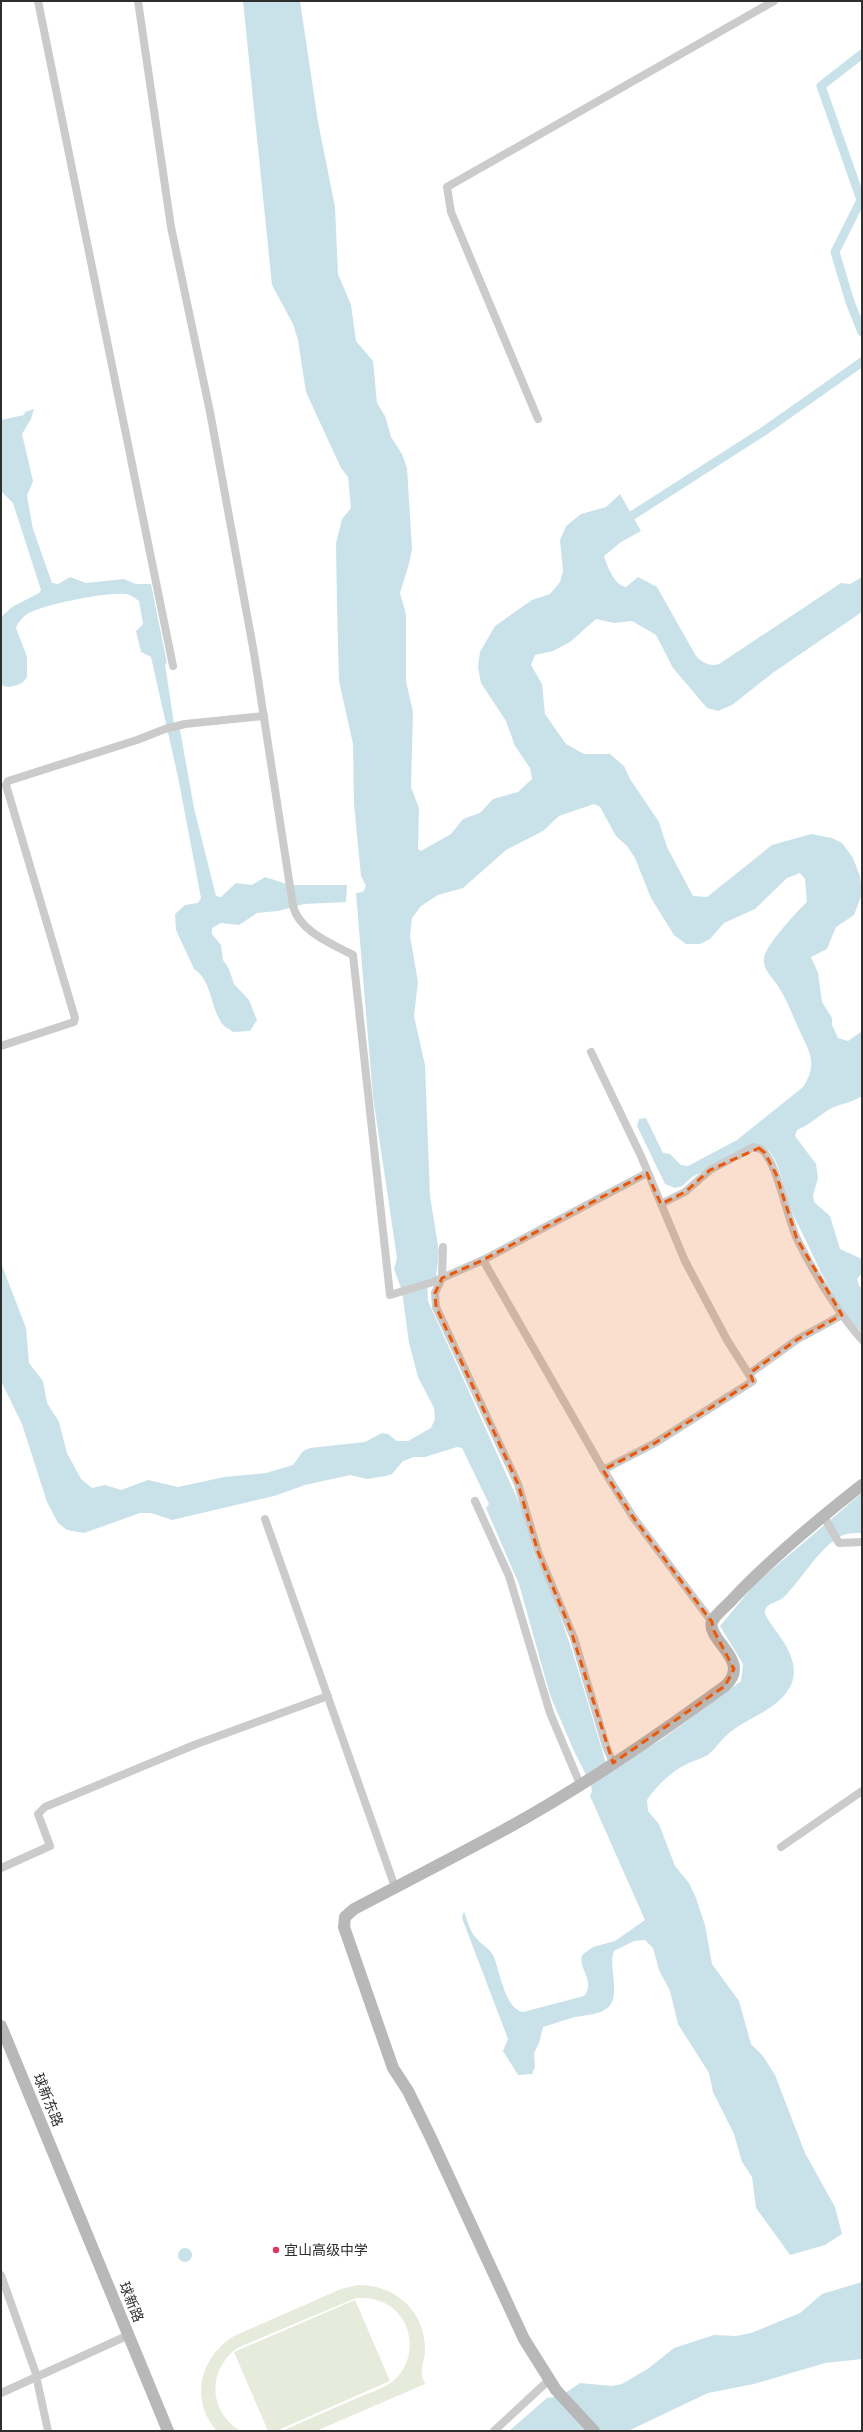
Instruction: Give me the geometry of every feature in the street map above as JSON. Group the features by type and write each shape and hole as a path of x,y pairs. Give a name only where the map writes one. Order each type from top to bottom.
{"street":[{"path":"38,1 173,666"},
{"path":"138,1 171,227 210,412 264,716 293,906 298,918 304,925 353,955 390,1295 433,1282 483,1260 647,1173"},
{"path":"538,419 451,212 447,187 774,1"},
{"path":"1,1046 74,1022 75,1018 31,873 6,784 8,781 137,740 165,729 185,724 264,716"},
{"path":"591,1052 702,1294 727,1340 753,1381 655,1443 603,1470"},
{"path":"661,1204 685,1192 710,1170 753,1148 761,1149 776,1174 797,1239 842,1315 862,1340"},
{"path":"443,1247 442,1278 435,1293 436,1307 518,1484 538,1552 572,1633 611,1764"},
{"path":"483,1260 603,1470 633,1517 712,1622 713,1629 734,1664 730,1681 658,1735 505,1830 350,1910 344,1920 344,1927 393,2068 408,2091 431,2138 524,2339 552,2385 594,2431"},
{"path":"749,1374 787,1346 842,1315"},
{"path":"712,1622 751,1578 862,1485"},
{"path":"475,1501 509,1576 550,1713 582,1783"},
{"path":"824,1517 839,1543 862,1542"},
{"path":"265,1519 395,1887"},
{"path":"1,1868 50,1846 38,1814 46,1807 194,1745 328,1696"},
{"path":"781,1847 862,1791"},
{"name":"球新东路","path":"1,2026 67,2185"},
{"name":"球新路","path":"67,2185 168,2431"},
{"path":"1,2275 37,2377 48,2431"},
{"path":"1,2393 129,2335"},
{"path":"494,2431 552,2385"}],"highlighted area":[{"path":"759,1148 765,1153 776,1174 797,1239 842,1315 798,1339 750,1373 753,1381 655,1443 603,1470 633,1517 712,1622 713,1629 734,1669 725,1686 613,1763 570,1628 538,1552 518,1484 436,1307 435,1293 442,1278 483,1260 647,1173 661,1204 685,1192 710,1170"}],"shaded area":[{"path":"358,2285 383,2289 404,2302 412,2310 419,2321 423,2333 425,2352 422,2373 425,2384 316,2431 282,2431 376,2391 393,2381 404,2367 408,2359 410,2342 401,2317 387,2304 369,2298 356,2298 237,2348 227,2357 220,2368 216,2379 215,2391 217,2402 222,2413 230,2423 241,2431 217,2431 208,2419 203,2406 201,2393 202,2380 206,2367 213,2355 222,2345 234,2336 341,2289"},
{"path":"355,2300 390,2381 276,2431 268,2431 234,2352"}],"water":[{"path":"243,1 300,1 318,122 335,207 338,274 351,305 356,341 373,361 377,403 385,416 391,437 402,454 407,468 412,549 400,593 406,614 406,681 413,712 411,787 419,808 418,849 421,851 451,834 463,819 480,813 493,799 518,792 532,779 530,768 515,746 506,721 481,683 478,667 480,652 495,626 532,600 550,594 560,582 563,571 560,540 566,526 581,514 606,507 620,494 641,531 621,542 604,556 609,570 618,583 622,586 626,587 638,577 657,587 696,656 703,662 709,664 719,664 841,583 850,584 862,577 862,611 859,614 774,672 732,705 718,711 707,708 673,668 656,635 632,621 614,623 596,619 570,642 553,651 535,655 531,665 542,684 545,714 566,744 584,754 610,754 624,766 630,779 659,822 667,847 693,896 707,897 772,845 811,834 832,838 842,843 853,858 860,876 862,894 854,915 836,927 827,949 811,957 818,973 822,1002 832,1018 832,1025 838,1038 848,1041 862,1031 862,1096 853,1101 831,1108 809,1124 797,1130 795,1136 816,1164 818,1178 813,1195 814,1202 830,1216 840,1249 862,1259 862,1273 857,1279 859,1286 862,1288 862,1333 838,1303 825,1280 791,1209 780,1171 772,1154 767,1149 761,1145 751,1147 692,1177 682,1186 675,1188 665,1184 637,1126 639,1119 646,1118 663,1153 670,1154 681,1165 688,1166 737,1140 803,1087 811,1070 808,1048 786,1000 764,965 766,951 776,936 807,902 805,879 800,873 787,878 755,909 724,923 710,939 700,944 686,944 674,935 651,898 635,858 627,846 616,836 600,807 594,804 559,816 543,831 506,850 463,888 438,895 421,906 412,918 410,936 418,982 414,1016 425,1065 430,1196 439,1252 436,1277 427,1280 428,1301 521,1507 534,1554 552,1593 572,1650 605,1760 610,1768 661,1740 741,1681 743,1664 720,1626 755,1584 862,1493 862,1533 844,1535 831,1543 816,1558 784,1597 770,1604 766,1608 766,1616 788,1650 793,1661 794,1673 791,1685 786,1694 771,1707 728,1734 709,1754 681,1767 670,1775 660,1784 647,1800 648,1811 659,1824 675,1866 689,1883 696,1898 705,1925 712,1964 739,2001 751,2044 763,2056 775,2075 805,2153 835,2207 842,2234 825,2245 790,2255 756,2208 752,2177 742,2162 734,2134 713,2092 709,2073 678,2024 670,1991 659,1970 653,1948 645,1940 634,1941 614,1951 612,1963 614,1995 609,2007 598,2013 575,2017 543,2027 539,2043 534,2053 535,2067 532,2074 518,2075 503,2051 508,2039 462,1918 464,1911 472,1933 494,1957 507,1997 517,2009 523,2012 584,1996 587,1990 588,1980 582,1965 582,1955 593,1947 615,1941 645,1920 590,1796 592,1791 591,1785 574,1751 550,1695 519,1584 486,1508 489,1504 462,1448 457,1447 425,1457 414,1457 403,1461 392,1474 386,1476 367,1479 350,1475 305,1485 274,1496 172,1520 151,1513 140,1513 84,1533 67,1530 58,1523 47,1502 22,1424 1,1381 1,1263 26,1328 29,1363 43,1381 47,1403 59,1422 67,1453 81,1479 92,1488 105,1485 121,1490 148,1480 178,1487 224,1477 266,1473 293,1465 303,1451 310,1448 365,1442 382,1433 388,1434 397,1441 408,1441 431,1428 435,1419 434,1408 418,1377 409,1343 402,1291 394,1269 397,1258 373,1097 356,893 363,892 366,886 361,876 354,804 353,744 339,681 336,543 342,519 351,508 348,477 341,468 306,392 298,340 293,324 272,285"},
{"path":"34,409 31,419 22,434 33,481 27,496 33,529 52,583 58,584 70,577 86,583 124,579 136,584 151,584 167,663 165,664 174,724 176,729 180,730 194,808 216,896 221,897 236,883 252,885 265,877 290,885 347,885 346,902 304,904 278,911 257,913 239,925 221,923 212,928 212,934 221,945 223,960 229,969 234,984 249,1000 257,1020 250,1031 233,1032 222,1023 217,1015 208,987 200,974 194,969 176,930 175,914 185,905 198,903 201,898 178,777 151,657 141,652 136,631 143,624 139,601 128,594 105,595 47,606 27,614 20,620 16,628 27,657 27,677 19,685 8,687 1,685 1,617 12,607 39,593 41,590 13,503 1,491 1,420 24,415 25,412"},
{"path":"182,2248 188,2248 192,2252 192,2258 188,2262 182,2262 178,2258 178,2252"},
{"path":"862,2282 862,2359 825,2363 754,2384 708,2393 628,2431 509,2431 547,2398 561,2396 580,2383 612,2386 622,2384 649,2368 674,2348 714,2335 736,2336 751,2333 800,2313 822,2294"}],"waterway":[{"path":"862,54 821,86 861,200 835,252 850,302 862,332"},
{"path":"622,522 764,431 862,362"}],"place":[{"name":"宜山高级中学","path":"276,2250"}]}
